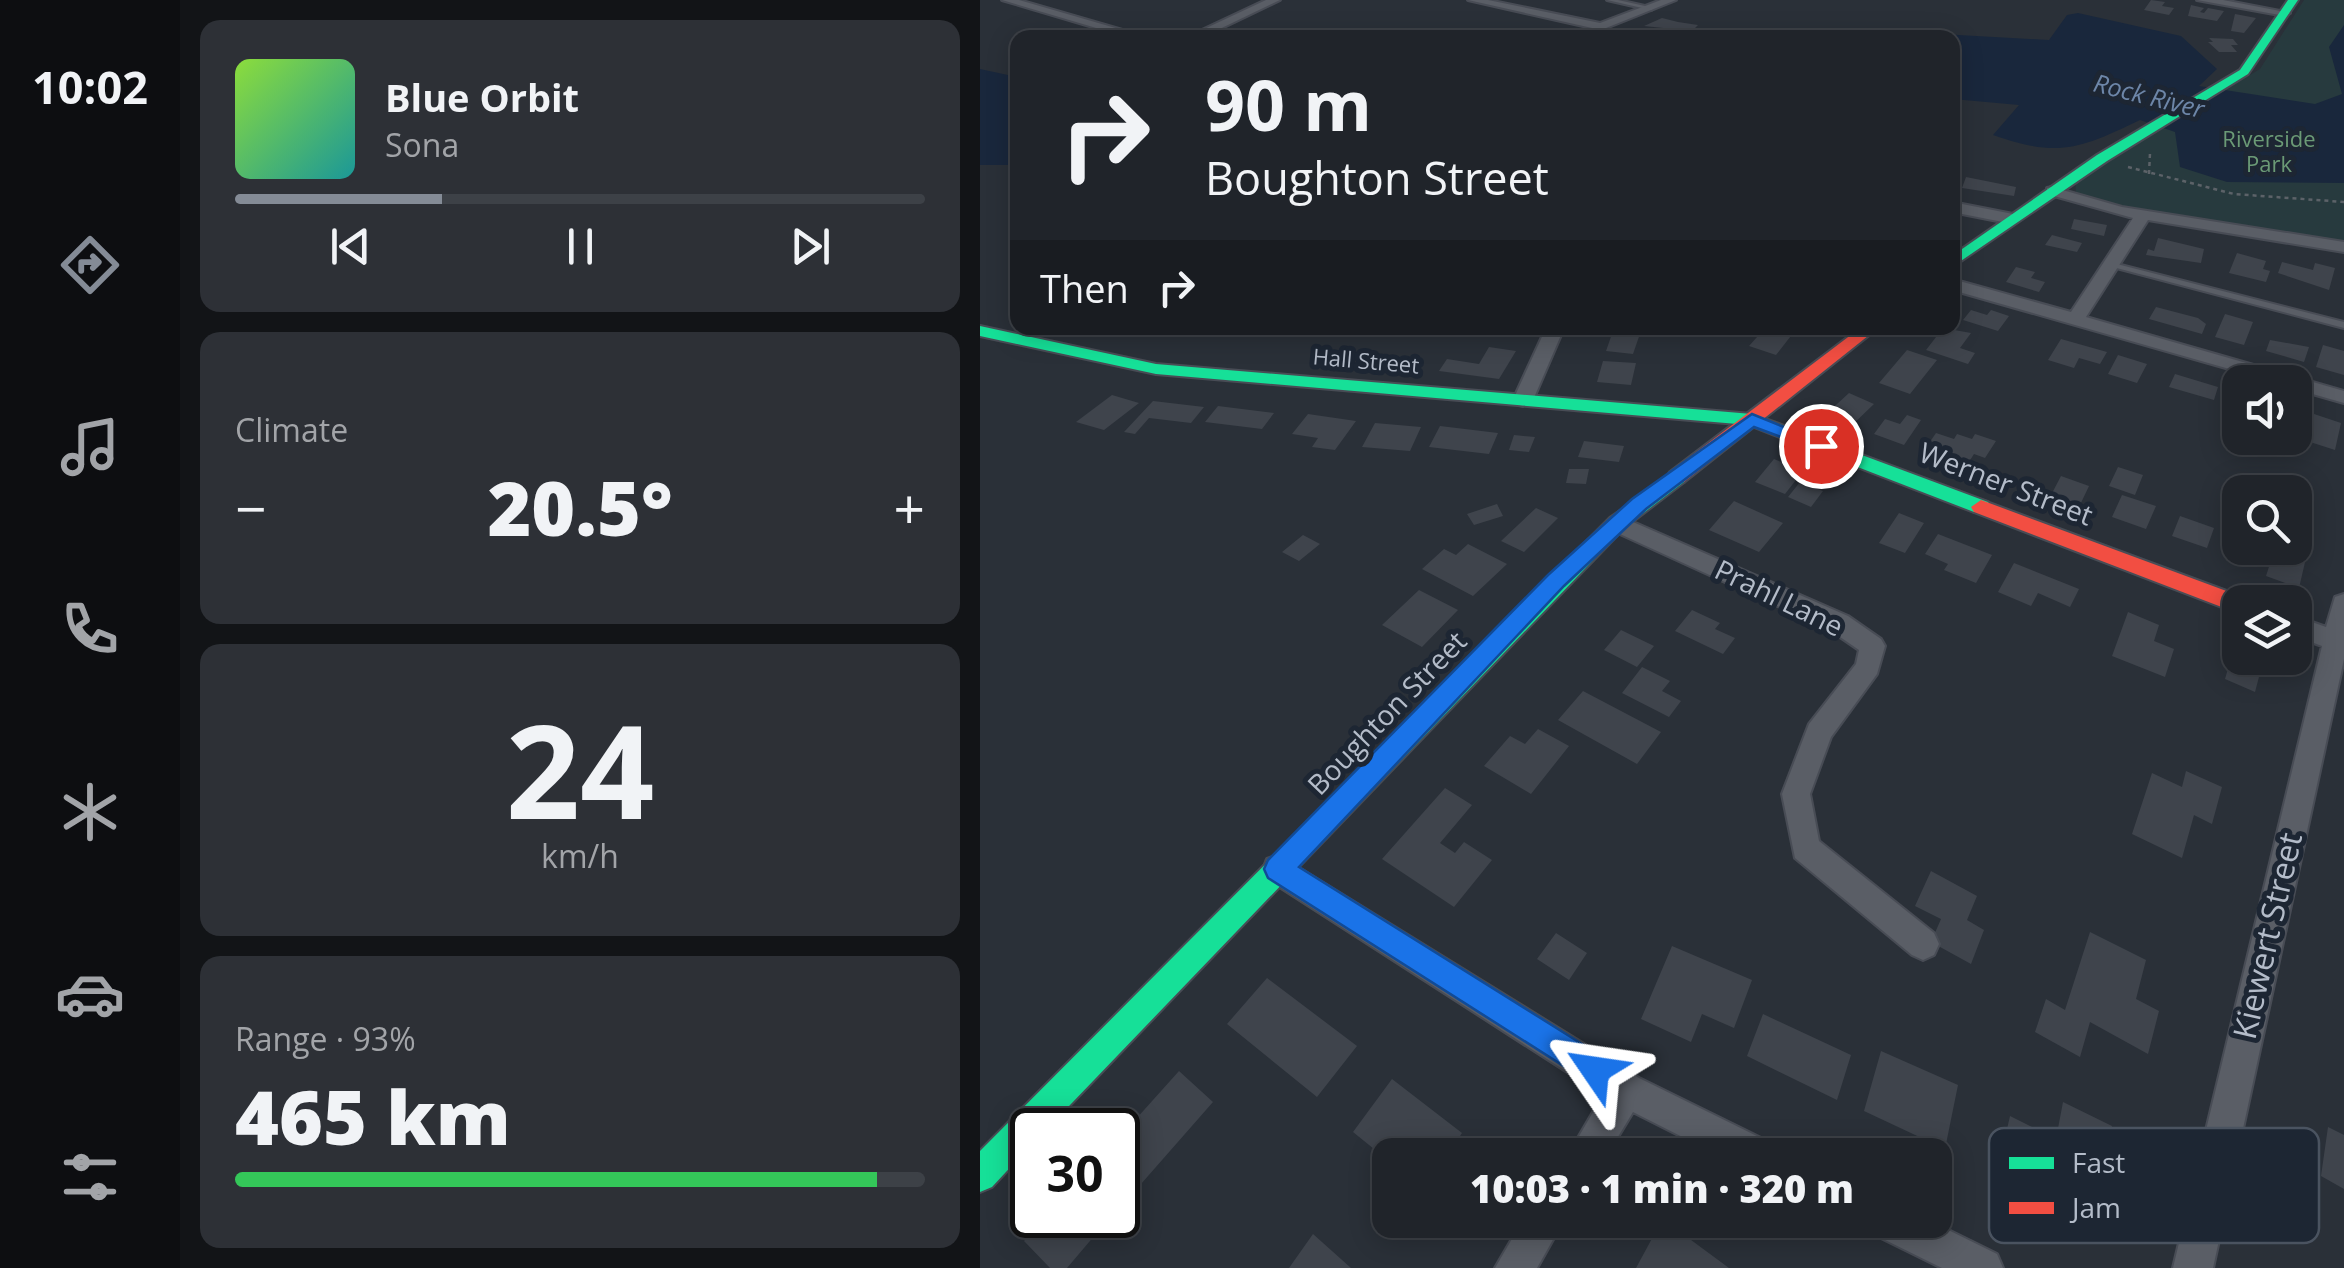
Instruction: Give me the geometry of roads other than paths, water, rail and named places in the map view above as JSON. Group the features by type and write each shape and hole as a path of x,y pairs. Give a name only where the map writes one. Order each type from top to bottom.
{"street":[{"path":"1007,0 1115,30"},
{"path":"1208,30 1275,0"},
{"path":"1472,0 1601,27 1672,0"},
{"path":"2202,0 2289,7"},
{"path":"1058,14 1076,7"},
{"path":"1960,257 2102,158 2244,72 2289,7"},
{"path":"2052,191 2143,216 2344,247"},
{"path":"1960,208 2012,218"},
{"path":"2076,318 2143,216"},
{"path":"1960,286 2234,365"},
{"name":"Hall Street","path":"980,331 1156,369 1752,420"},
{"path":"1524,400 1552,335"},
{"name":"Boughton Street","path":"980,1175 1617,522 1861,335"},
{"path":"2312,388 2344,398"},
{"name":"Werner Street","path":"1752,420 2222,598"},
{"name":"Prahl Lane","path":"1617,522 1839,624 1872,646 1868,668 1819,732 1796,794 1806,848 1923,944"},
{"name":"Kiewert Street","path":"2226,1128 2340,643 2344,603"},
{"path":"2312,632 2340,643"},
{"path":"1278,869 1626,1090 1722,1138"},
{"path":"1596,1138 1626,1090"},
{"path":"1515,1268 1534,1238"},
{"path":"1922,1238 1983,1268"},
{"name":"Kiewert Street","path":"2193,1268 2199,1243"}],"lane":[{"path":"1610,0 1650,8"},
{"path":"2112,264 2344,326"}],"water":[{"name":"Rock River","path":"2078,13 2181,36 2217,69 2199,86 2315,104 2342,94 2329,47 2344,25 2344,183 2227,182 2180,167 2175,132 2140,120 2101,138 2068,147 2035,146 1993,135 2019,105 1960,100 1960,35 2049,40 2067,15"},
{"path":"980,69 1010,75 1010,165 980,165"}],"park label":[{"name":"Riverside Park","path":"2269,152"}]}
